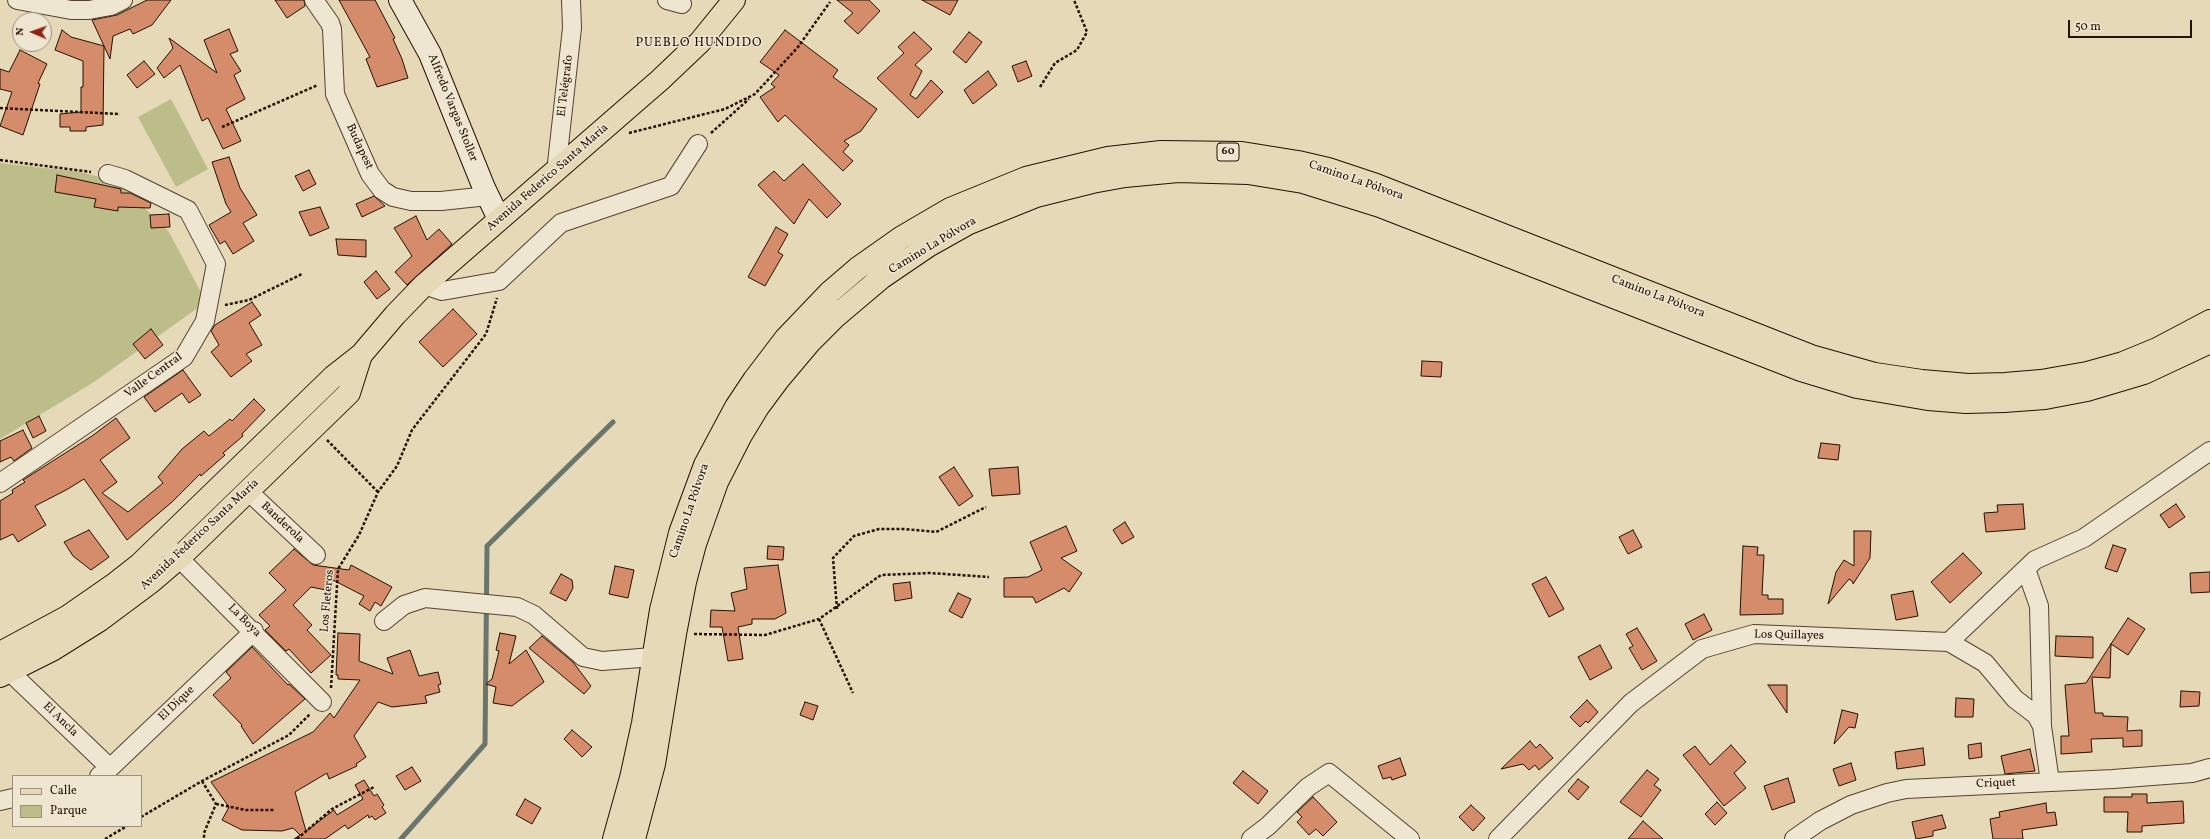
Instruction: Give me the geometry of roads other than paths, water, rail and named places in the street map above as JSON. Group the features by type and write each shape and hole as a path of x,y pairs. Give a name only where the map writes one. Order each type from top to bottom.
{"main road":[{"name":"Alfredo Vargas Stoller","path":"400,0 430,54 488,196 499,219"},
{"name":"Avenida Federico Santa María","path":"0,653 41,632 92,601 139,565 322,388 362,355 395,315 424,285 655,85 700,42 734,0"},
{"name":"Camino La Pólvora","path":"614,839 631,778 653,657 674,554 704,465 736,407 754,380 786,338 825,297 858,268 925,223 950,209 1002,186 1075,165 1131,154 1191,151 1267,156 1328,169 1376,185 1811,356 1875,374 1922,381 1968,385 2005,384 2041,381 2080,374 2140,356 2177,340 2210,321"},
{"name":"Camino La Pólvora","path":"634,839 654,764 675,634 695,544 717,482 758,407 778,380 810,342 836,316 880,278 948,234 1013,204 1092,182 1158,173 1223,171 1276,176 1332,190 1380,206 1794,368 1857,387 1902,396 1949,401 1984,402 2024,400 2066,394 2105,386 2144,373 2210,342"},
{"name":"Avenida Federico Santa María","path":"5,674 52,650 100,620 151,582 179,558 349,393 362,355"},
{"path":"322,388 332,393 336,406"}],"street":[{"path":"17,0 71,10 89,10 113,2"},
{"name":"Budapest","path":"314,0 330,23 332,29 333,78 335,94 370,174 382,190 393,197 410,201 441,201 488,196"},
{"name":"El Telégrafo","path":"556,172 570,50 572,14 571,0"},
{"path":"424,285 442,291 500,281 561,223 671,186 698,144"},
{"name":"Valle Central","path":"0,483 184,357 205,321 216,264 188,210 125,180 108,174"},
{"path":"1949,642 2035,560 2084,538 2210,451"},
{"name":"Banderola","path":"248,492 316,554"},
{"name":"La Boya","path":"163,542 254,631 322,702"},
{"path":"2026,569 2039,606 2042,726"},
{"path":"384,621 404,606 425,598 512,606 534,615 576,652 591,660 653,657"},
{"name":"El Dique","path":"105,772 254,631"},
{"name":"Los Quillayes","path":"1498,839 1631,703 1702,649 1754,634 1949,642 1985,664 2015,699 2036,715 2042,726 2050,782"},
{"name":"El Ancla","path":"5,674 105,772"},
{"name":"Criquet","path":"1794,839 1835,812 1888,793 1925,787 2050,782 2180,774 2210,768"},
{"path":"1251,839 1268,826 1308,787 1329,773 1410,839"},
{"path":"0,801 12,798"}],"waterway":[{"path":"401,839 485,744 487,546 613,422"}],"district":[{"name":"PUEBLO HUNDIDO","path":"699,44"}]}
